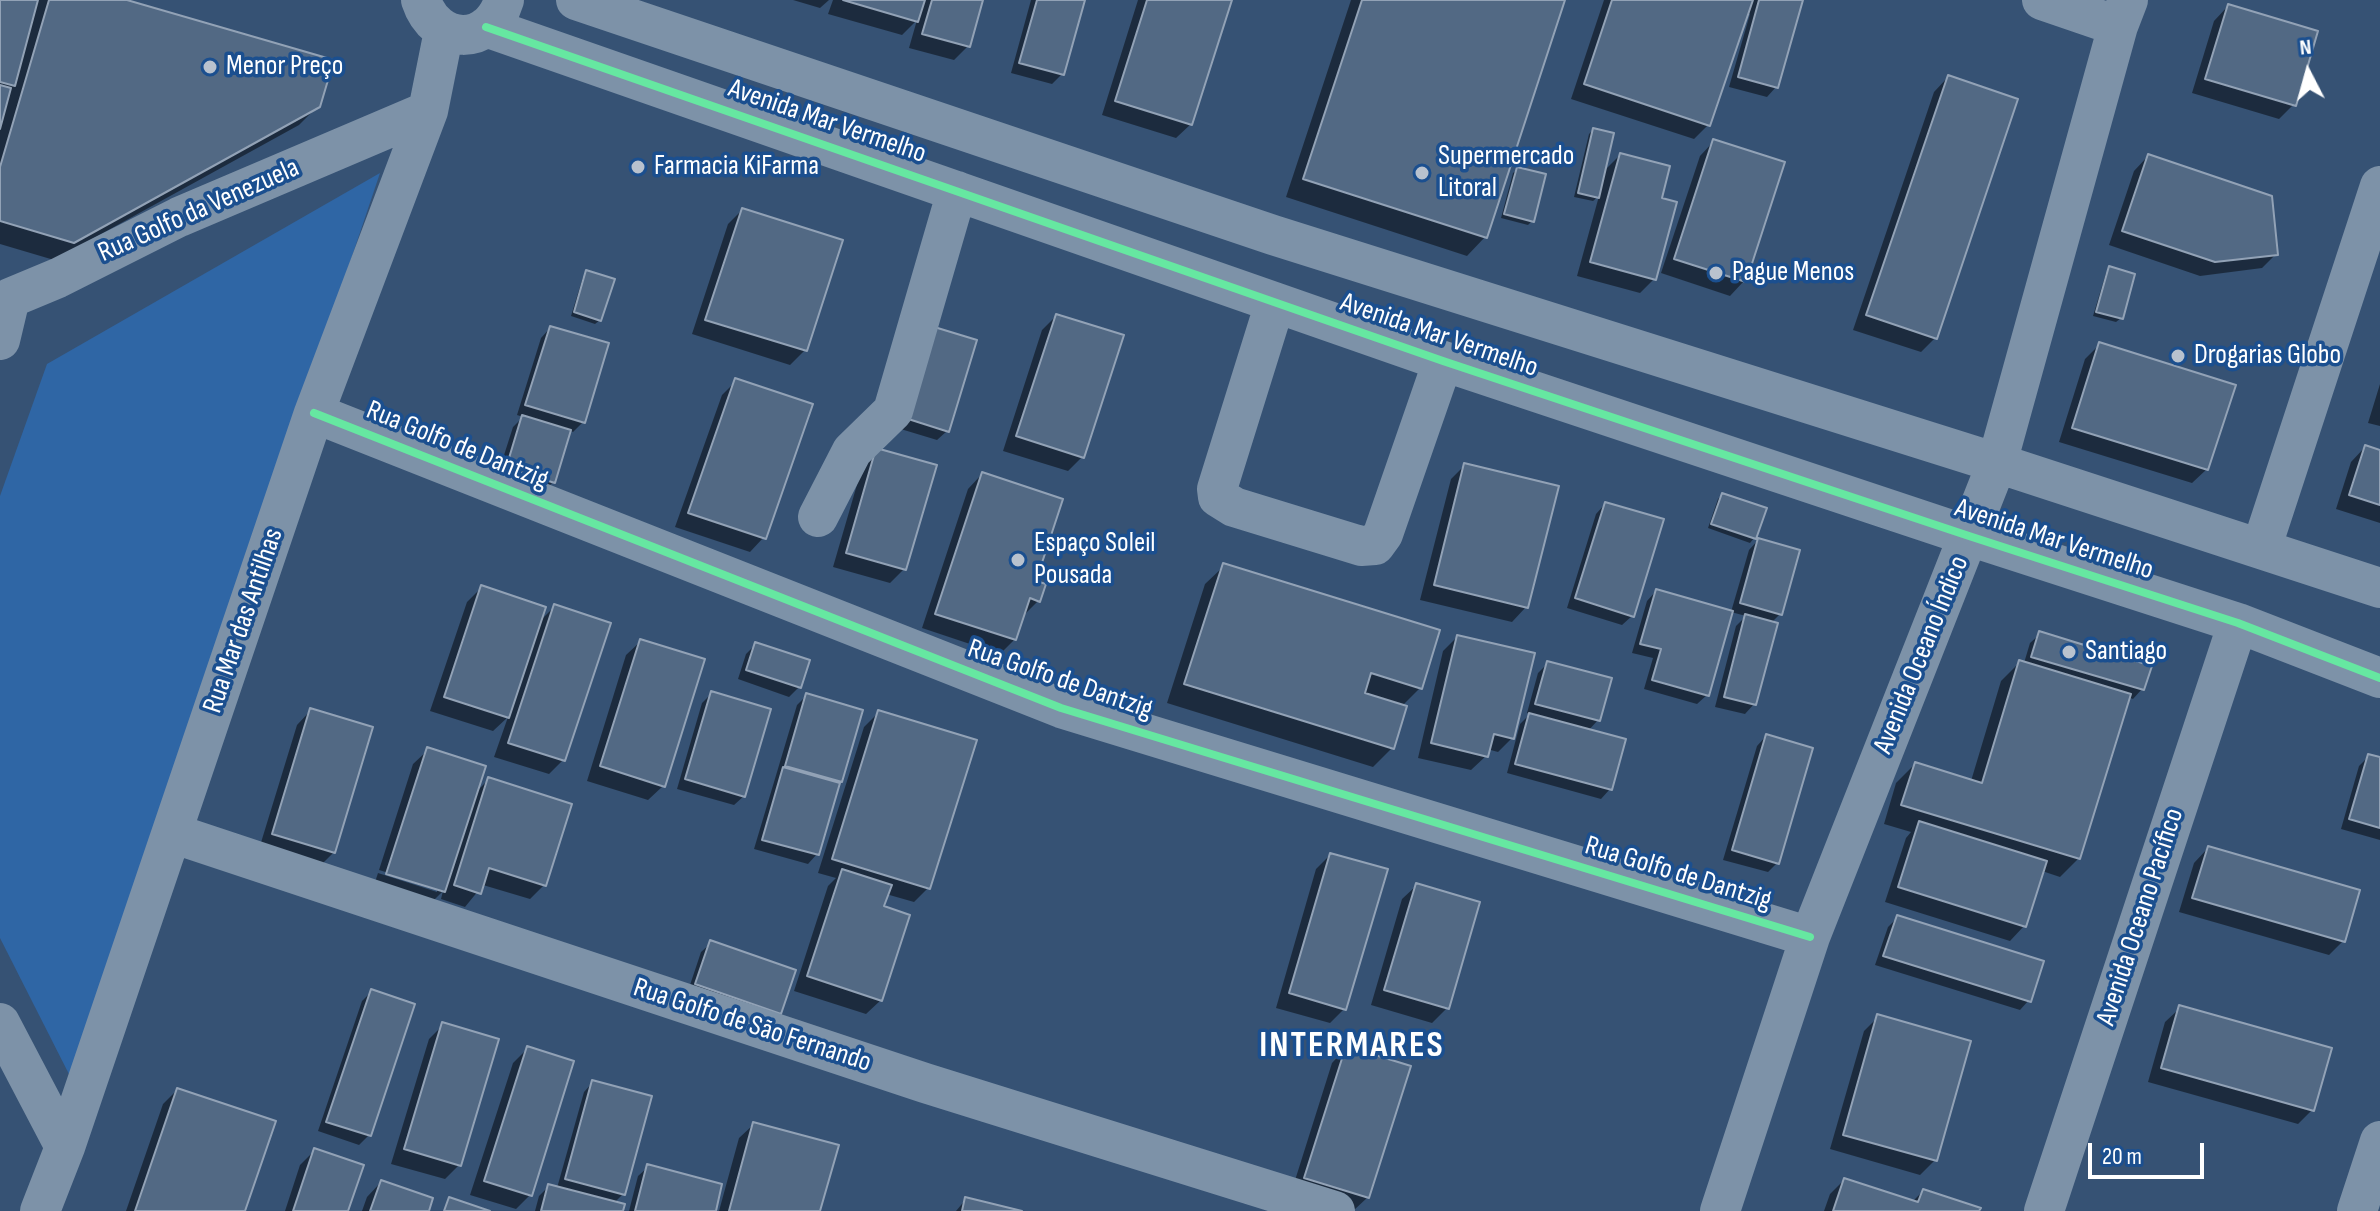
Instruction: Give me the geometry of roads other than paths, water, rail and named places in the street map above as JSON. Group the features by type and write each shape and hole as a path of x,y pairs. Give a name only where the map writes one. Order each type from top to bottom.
{"street":[{"name":"Avenida Mar Vermelho","path":"576,0 1273,235 1997,463 2380,588"},
{"path":"2042,0 2123,13"},
{"name":"Avenida Oceano Índico","path":"1720,1211 1810,937 1997,463 2123,13"},
{"name":"Avenida Mar Vermelho","path":"449,14 1443,361 2238,623 2380,678"},
{"name":"Rua Mar das Antilhas","path":"40,1211 65,1147 314,413 428,111 449,14"},
{"name":"Rua Golfo da Venezuela","path":"3,316 10,298 58,278 179,217 428,111"},
{"path":"2261,549 2380,186"},
{"path":"818,517 852,451 893,411 957,191"},
{"path":"1275,303 1217,489 1218,497 1234,507 1361,546 1375,545 1383,534 1443,361"},
{"name":"Rua Golfo de Dantzig","path":"314,413 1061,708 1810,937"},
{"name":"Avenida Oceano Pacífico","path":"2044,1211 2238,623"},
{"name":"Rua Golfo de São Fernando","path":"172,833 925,1083 1335,1211"},
{"path":"0,1023 65,1147"},
{"path":"2357,1211 2380,1141"}],"place":[{"name":"Menor Preço","path":"210,67"},
{"name":"Farmacia KiFarma","path":"638,167"},
{"name":"Supermercado Litoral","path":"1422,173"},
{"name":"Pague Menos","path":"1716,273"},
{"name":"Drogarias Globo","path":"2178,356"},
{"name":"Espaço Soleil Pousada","path":"1018,560"},
{"name":"Santiago","path":"2069,652"}],"district":[{"name":"INTERMARES","path":"1352,1047"}]}
